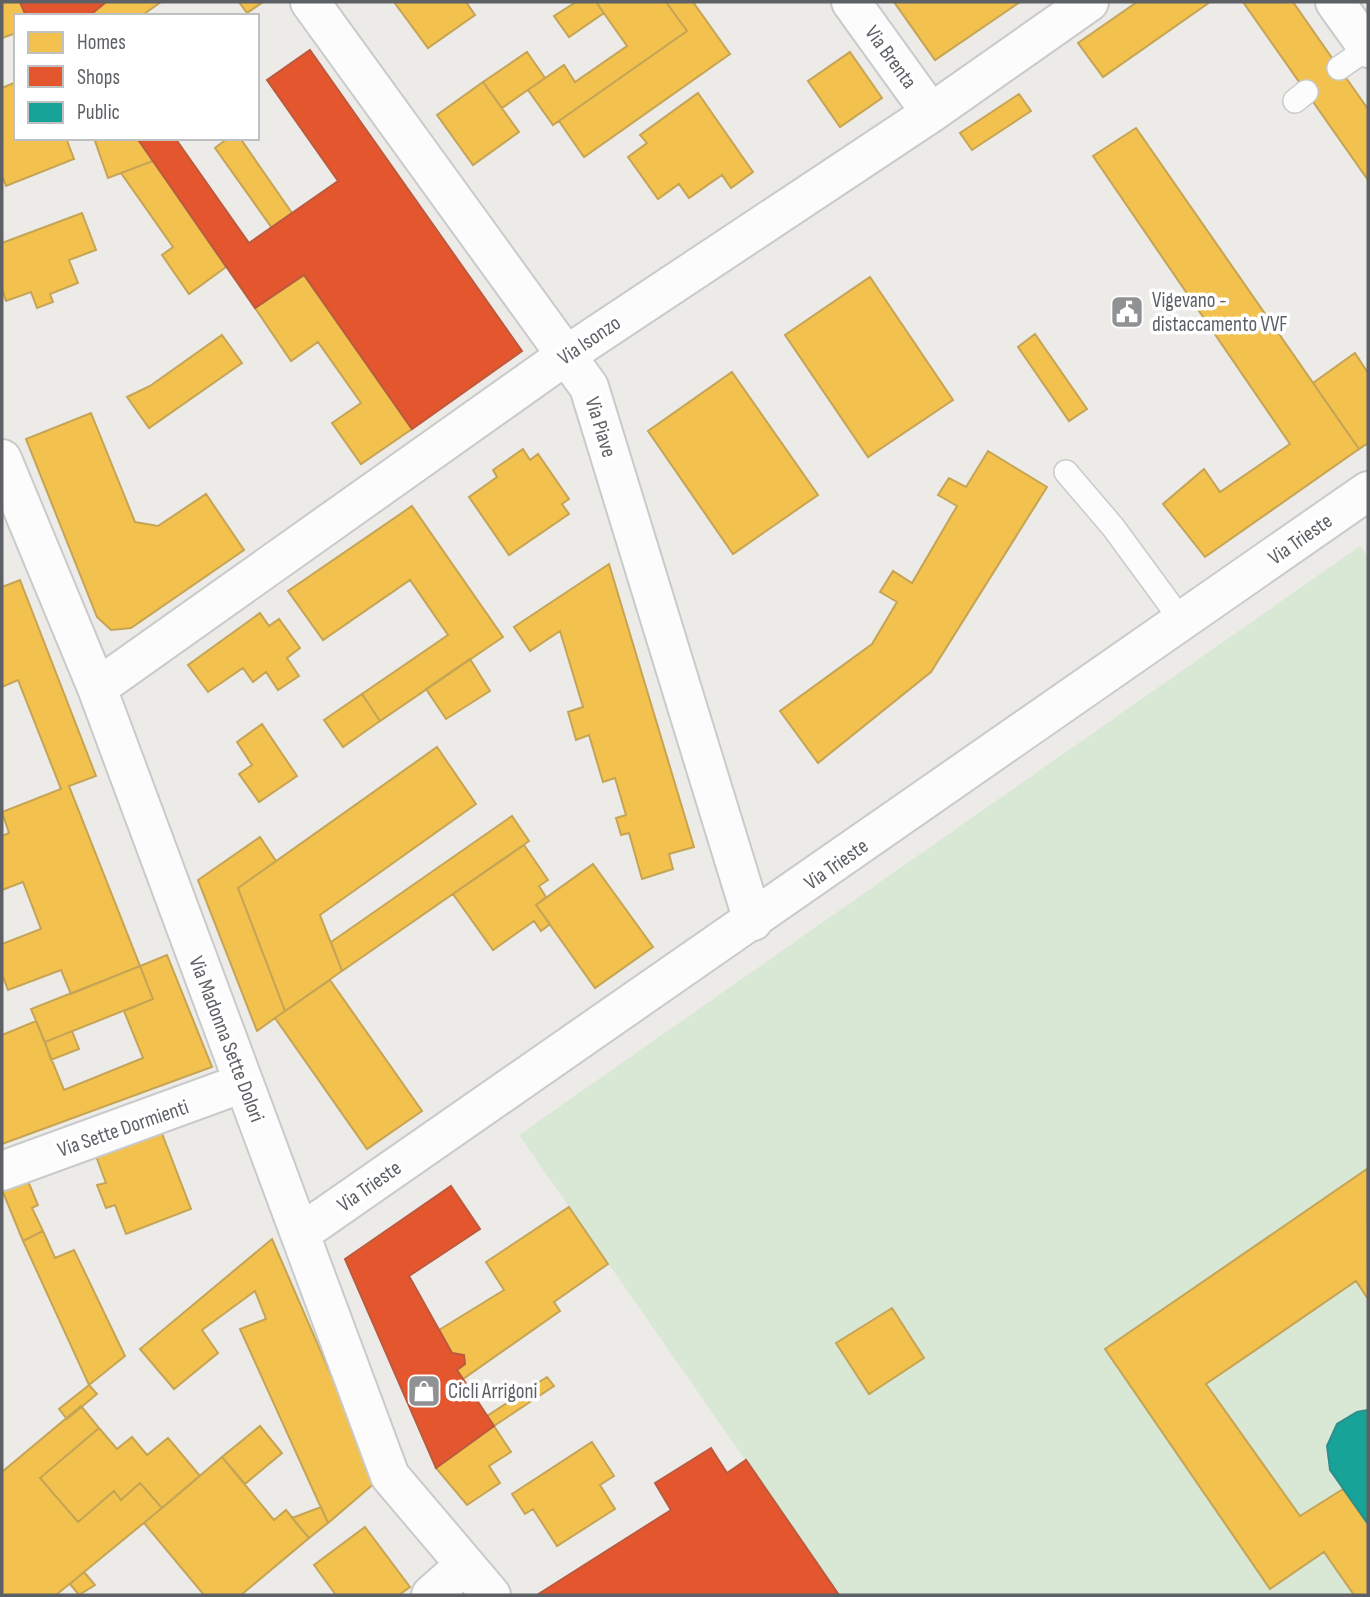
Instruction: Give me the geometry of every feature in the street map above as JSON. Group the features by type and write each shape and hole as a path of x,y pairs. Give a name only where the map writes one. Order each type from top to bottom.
{"street":[{"name":"Via Piave","path":"310,2 589,387 754,921"},
{"name":"Via Brenta","path":"851,2 931,113"},
{"name":"Via Isonzo","path":"96,688 565,356 931,113 1089,2"},
{"path":"1335,2 1359,55"},
{"name":"Via Madonna Sette Dolori","path":"2,459 96,688 390,1476 491,1595"},
{"name":"Via Trieste","path":"301,1233 754,921 1368,491"},
{"name":"Via Sette Dormienti","path":"2,1171 243,1083"},
{"path":"431,1595 465,1565"}],"lane":[{"path":"1066,472 1113,527 1182,621"}],"green space":[{"path":"1360,546 1368,557 1368,1171 1366,1169 1106,1349 1324,1552 1354,1595 839,1595 519,1135"},
{"path":"1356,1281 1368,1299 1368,1410 1340,1423 1329,1440 1327,1460 1330,1471 1343,1489 1300,1516 1206,1384"}],"building: Homes":[{"path":"2,2 20,2 25,14 14,14 14,34 2,38"},
{"path":"106,2 161,2 144,14 91,14"},
{"path":"239,2 263,2 247,13"},
{"path":"394,2 466,2 475,15 428,48"},
{"path":"576,2 596,2 604,13 569,37 554,16"},
{"path":"596,2 666,2 687,31 553,125 528,90 564,65 575,82 627,46"},
{"path":"666,2 693,2 730,54 584,157 559,121 687,31"},
{"path":"894,2 1020,2 935,60"},
{"path":"1137,2 1210,2 1103,77 1078,43"},
{"path":"1243,2 1293,2 1368,109 1368,180"},
{"path":"527,52 545,78 502,108 483,82"},
{"path":"850,52 882,98 840,127 808,81"},
{"path":"483,82 519,132 473,165 437,115"},
{"path":"14,83 14,140 67,140 74,159 6,186 2,175 2,88"},
{"path":"698,93 753,172 731,188 722,175 689,198 679,184 658,199 628,157 647,143 640,135"},
{"path":"1019,94 1031,111 972,150 960,133"},
{"path":"1136,128 1359,449 1205,557 1163,504 1204,469 1220,492 1290,444 1093,156"},
{"path":"138,140 153,161 108,178 95,141"},
{"path":"225,140 241,140 292,213 272,228 215,148"},
{"path":"153,161 226,267 189,294 162,255 173,247 121,173"},
{"path":"82,213 96,250 69,260 78,283 50,294 53,302 37,308 31,292 6,301 2,289 2,243"},
{"path":"304,275 412,429 361,464 332,423 361,403 318,342 291,361 255,308"},
{"path":"870,277 953,400 868,457 785,335"},
{"path":"1035,334 1087,409 1069,421 1018,347"},
{"path":"222,335 242,363 149,428 127,397 150,386"},
{"path":"1355,353 1368,373 1368,443 1359,449 1313,383"},
{"path":"732,372 818,495 733,554 648,431"},
{"path":"91,413 135,522 158,526 206,494 244,550 131,628 111,630 97,617 26,439"},
{"path":"523,449 530,460 538,454 569,499 562,504 569,514 509,555 469,497 497,477 493,470"},
{"path":"988,451 1047,487 931,672 818,763 780,711 872,644 897,602 880,592 893,571 912,583 957,506 938,495 949,478 966,487"},
{"path":"412,506 503,637 380,721 362,694 448,635 410,580 323,640 288,591"},
{"path":"609,564 694,847 669,854 673,869 642,879 629,833 621,835 616,818 626,815 615,778 603,782 589,735 576,740 568,712 583,707 560,631 530,651 514,627"},
{"path":"20,580 96,776 69,786 140,966 71,994 61,970 8,990 2,974 2,944 41,929 23,882 2,890 2,836 9,833 2,812 61,789 18,680 2,687 2,587"},
{"path":"260,613 269,626 279,619 300,648 287,658 299,676 278,690 266,672 253,682 243,668 208,692 188,665"},
{"path":"470,659 490,691 446,719 426,689"},
{"path":"362,694 380,721 343,747 324,720"},
{"path":"262,724 297,776 259,802 239,774 252,765 237,742"},
{"path":"437,747 476,804 320,915 342,971 285,1011 238,888"},
{"path":"512,816 529,841 342,971 331,942"},
{"path":"260,837 276,861 238,888 285,1011 257,1031 198,880"},
{"path":"524,845 548,880 539,886 546,897 536,905 550,924 541,931 534,921 493,950 453,894"},
{"path":"593,864 653,947 595,988 536,905"},
{"path":"167,955 212,1067 2,1144 2,1035 36,1021 64,1090 143,1058 124,1011 153,999 140,966"},
{"path":"140,966 153,999 45,1042 31,1009"},
{"path":"330,980 422,1111 367,1149 275,1018"},
{"path":"72,1031 79,1049 51,1060 45,1042"},
{"path":"161,1131 191,1209 126,1234 115,1205 106,1208 97,1185 106,1183 96,1156"},
{"path":"1367,1169 1368,1299 1356,1281 1206,1384 1300,1516 1343,1489 1368,1524 1368,1595 1354,1595 1324,1552 1270,1589 1105,1349"},
{"path":"27,1179 38,1205 32,1208 43,1231 23,1241 2,1190"},
{"path":"569,1207 608,1264 554,1302 560,1311 463,1379 457,1370 465,1364 464,1355 452,1353 439,1330 504,1290 486,1262"},
{"path":"43,1231 55,1258 74,1250 125,1356 89,1385 23,1241"},
{"path":"272,1239 377,1481 328,1523 240,1329 266,1319 255,1291 202,1330 218,1353 174,1389 140,1349"},
{"path":"892,1308 924,1358 869,1394 836,1343"},
{"path":"547,1377 554,1386 494,1426 487,1416"},
{"path":"89,1385 97,1394 67,1419 59,1409"},
{"path":"81,1406 99,1428 40,1478 78,1522 114,1491 121,1500 140,1483 162,1508 56,1595 2,1595 2,1472"},
{"path":"260,1426 282,1453 245,1484 222,1457"},
{"path":"494,1426 511,1452 489,1466 500,1483 467,1505 436,1468"},
{"path":"99,1428 117,1449 132,1437 147,1455 168,1438 200,1476 162,1508 140,1483 121,1500 114,1491 78,1522 40,1478"},
{"path":"592,1442 614,1476 600,1485 615,1509 557,1546 533,1509 525,1514 512,1494"},
{"path":"222,1457 274,1520 286,1510 309,1538 241,1595 204,1595 144,1523"},
{"path":"321,1507 328,1523 309,1538 292,1518"},
{"path":"365,1527 410,1587 399,1595 336,1595 314,1565"},
{"path":"84,1572 95,1585 79,1595 70,1584"}],"building: Shops":[{"path":"20,2 106,2 91,14 25,14"},
{"path":"310,50 522,351 412,429 304,275 255,308 138,140 176,140 249,243 338,181 267,80"},
{"path":"451,1186 480,1229 409,1276 452,1353 464,1355 465,1364 457,1370 494,1426 436,1468 345,1259"},
{"path":"711,1448 727,1473 746,1460 839,1595 537,1595 671,1510 655,1483"}],"building: Public":[{"path":"1368,1410 1368,1524 1330,1470 1327,1446 1337,1424 1357,1412"}],"place":[{"name":"Vigevano - distaccamento VVF","path":"1127,312"},
{"name":"Cicli Arrigoni","path":"424,1391"}]}
